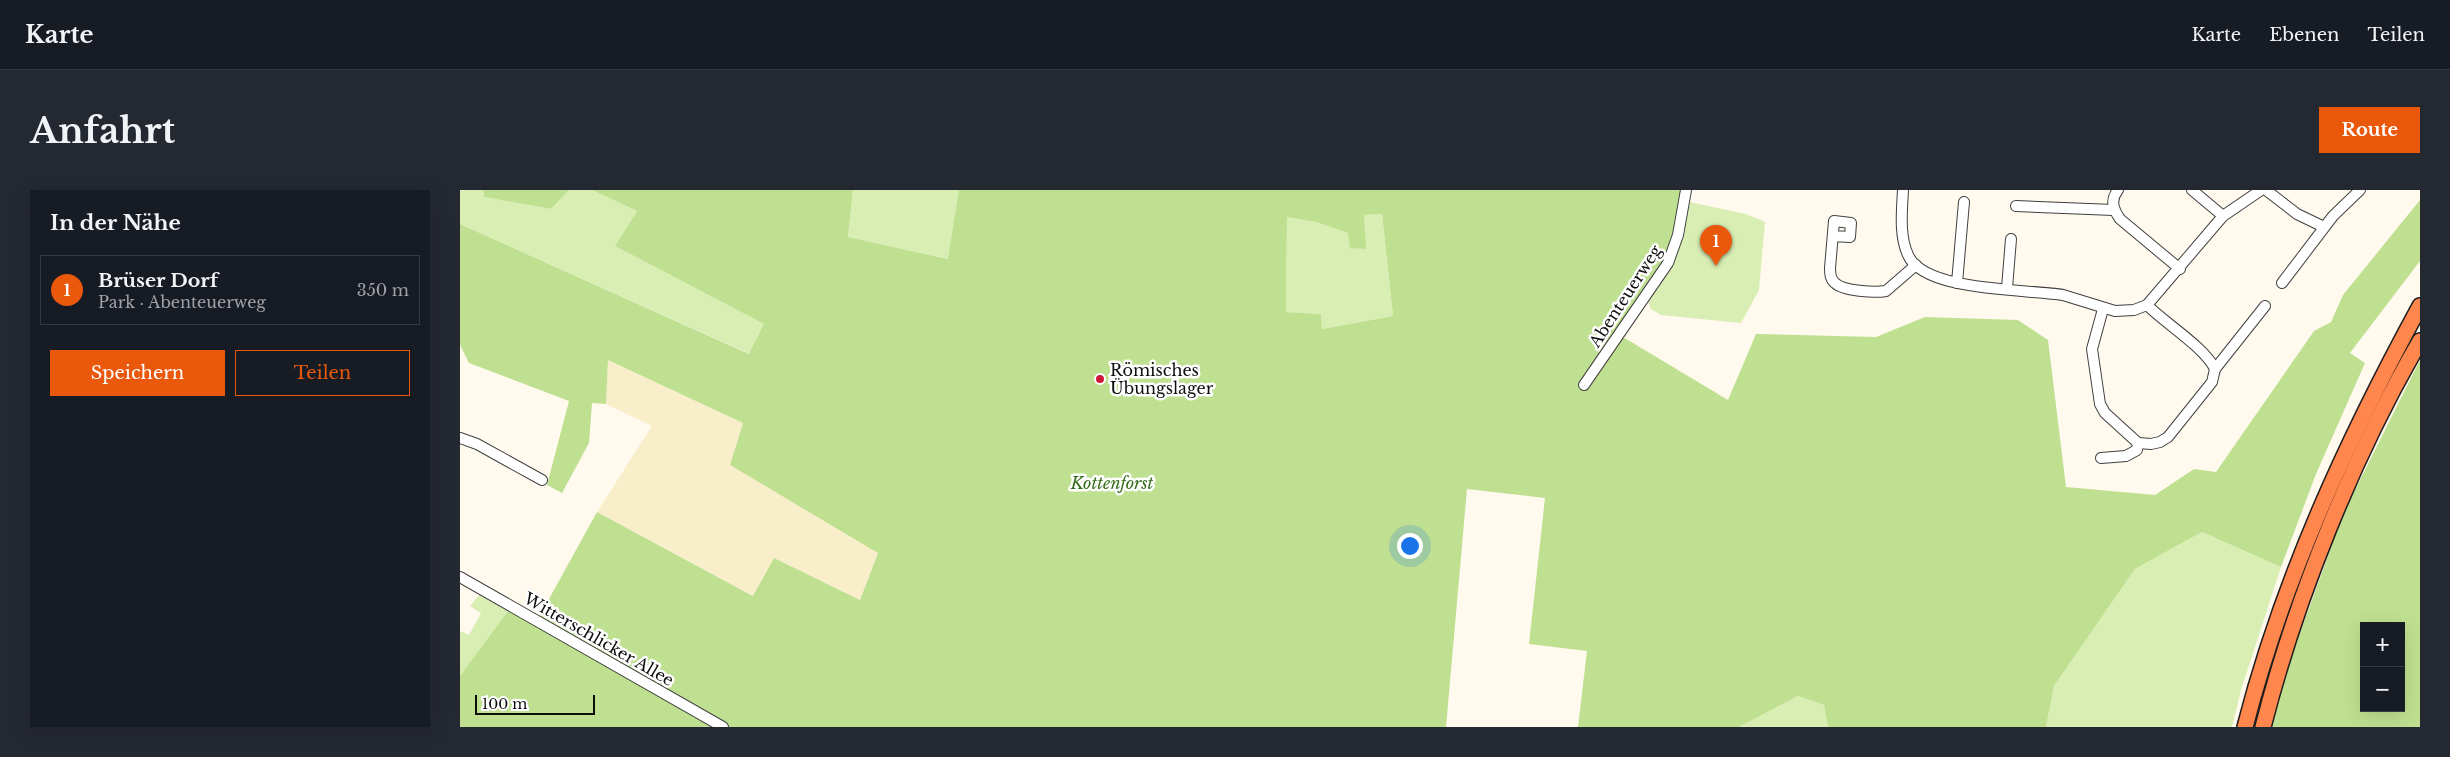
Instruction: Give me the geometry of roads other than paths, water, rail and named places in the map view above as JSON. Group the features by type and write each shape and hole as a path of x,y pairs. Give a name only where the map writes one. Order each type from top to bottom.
{"highway":[{"path":"2245,727 2290,583 2318,514 2355,428 2420,306"},
{"path":"2263,727 2299,607 2336,514 2371,436 2420,341"}],"street":[{"name":"Abenteuerweg","path":"1584,385 1660,276 1670,258 1678,235 1686,190"},
{"path":"1903,190 1903,236 1908,256 1931,277 1957,283 2076,297 2103,309 2123,312 2147,305 2180,269 2223,216 2261,190"},
{"path":"2118,190 2113,204 2114,210 2120,219 2180,269"},
{"path":"2192,190 2223,216"},
{"path":"2266,190 2297,214 2324,227"},
{"path":"2282,283 2324,227 2360,190"},
{"path":"1957,283 1964,202"},
{"path":"2016,206 2114,210"},
{"path":"1833,236 1830,274 1835,284 1840,286 1865,291 1886,291 1916,265"},
{"path":"2006,288 2011,239"},
{"path":"2147,305 2163,321 2205,354 2215,369"},
{"path":"2103,309 2092,349 2100,404 2105,413 2138,443 2151,444 2160,442 2168,436 2212,382 2215,369 2266,306"},
{"path":"460,438 477,444 542,480"},
{"path":"2101,458 2126,456 2137,450 2138,443"},
{"name":"Witterschlicker Allee","path":"460,577 723,727"}],"place":[{"name":"Brüser Dorf","path":"1716,266"},
{"name":"Römisches Übungslager","path":"1100,379"}],"park label":[{"name":"Kottenforst","path":"1112,483"}]}
